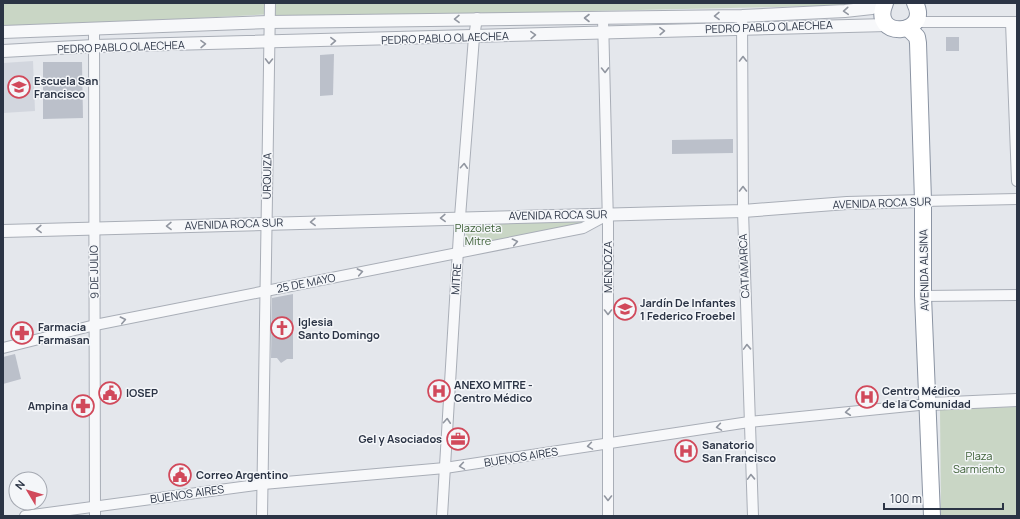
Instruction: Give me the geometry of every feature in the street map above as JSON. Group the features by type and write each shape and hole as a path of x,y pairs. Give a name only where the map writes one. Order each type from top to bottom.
{"highway":[{"path":"884,3 882,14 887,25 896,30 914,12"},
{"name":"AVENIDA ALSINA","path":"914,12 918,43 923,201 923,296 932,516"}],"street":[{"name":"URQUIZA","path":"262,516 270,3"},
{"name":"PEDRO PABLO OLAECHEA","path":"3,32 270,22 477,18 742,16 845,11 872,8 884,3"},
{"path":"914,12 1014,22 1017,181"},
{"name":"CATAMARCA","path":"742,16 743,211 753,516"},
{"name":"MITRE","path":"442,516 460,217 474,37 477,18"},
{"name":"MENDOZA","path":"604,18 608,214 608,516"},
{"name":"PEDRO PABLO OLAECHEA","path":"3,52 94,46 269,43 887,25"},
{"name":"9 DE JULIO","path":"94,29 95,511"},
{"name":"AVENIDA ROCA SUR","path":"3,231 460,217 743,211 847,203 1017,199"},
{"name":"25 DE MAYO","path":"3,348 95,325 583,228 608,214"},
{"path":"923,296 1017,294"},
{"name":"BUENOS AIRES","path":"25,516 95,511 263,484 445,468 749,422 928,404 1017,400"}],"shaded area":[{"name":"Escuela San Francisco","path":"33,61 35,111 3,113 3,63"}],"green space":[{"path":"3,3 909,4 273,18 273,14 3,28"},
{"name":"Plazoleta Mitre","path":"591,219 574,226 464,249 467,223"},
{"name":"Plaza Sarmiento","path":"1017,407 1017,516 941,516 940,409"}],"building":[{"path":"946,37 959,37 959,51 946,51"},
{"path":"334,54 333,95 320,96 320,55"},
{"path":"43,62 82,62 83,118 43,119"},
{"path":"733,139 733,153 672,154 672,140"},
{"name":"Iglesia Santo Domingo","path":"293,294 293,359 287,359 281,363 277,358 271,358 272,298"},
{"path":"15,354 21,379 3,384 3,357"}],"place":[{"name":"Escuela San Francisco","path":"19,87"},
{"name":"Jardín De Infantes 1 Federico Froebel","path":"625,309"},
{"name":"Iglesia Santo Domingo","path":"282,328"},
{"name":"Farmacia Farmasan","path":"22,333"},
{"name":"ANEXO MITRE - Centro Médico","path":"439,391"},
{"name":"IOSEP","path":"110,393"},
{"name":"Centro Médico de la Comunidad","path":"867,397"},
{"name":"Ampina","path":"83,406"},
{"name":"Gel y Asociados","path":"458,439"},
{"name":"Sanatorio San Francisco","path":"686,451"},
{"name":"Correo Argentino","path":"180,475"}]}
